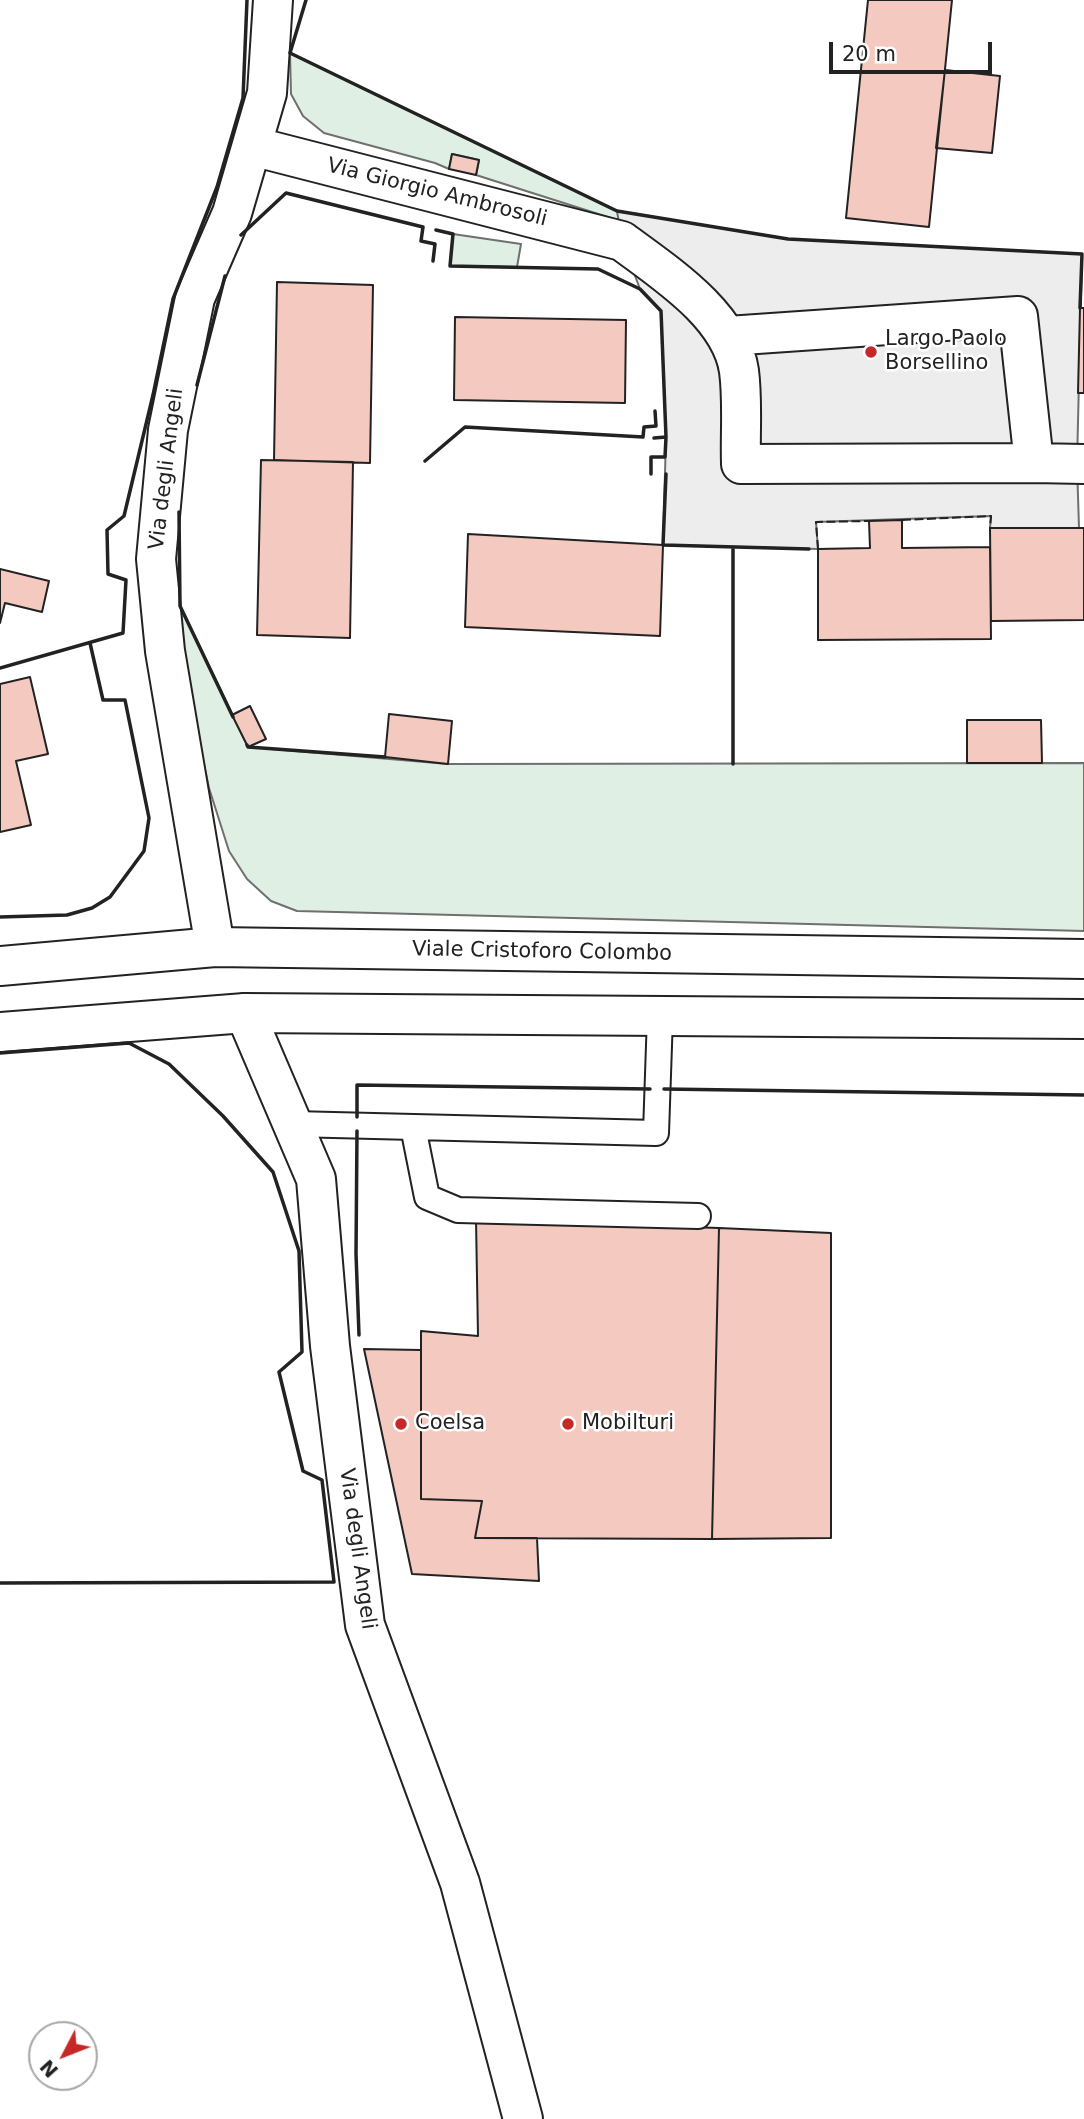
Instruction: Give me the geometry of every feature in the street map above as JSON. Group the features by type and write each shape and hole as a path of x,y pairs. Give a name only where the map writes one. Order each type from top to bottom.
{"street":[{"name":"Via degli Angeli","path":"215,947 165,651 156,559 168,429 195,298 232,213 267,93 273,0"},
{"name":"Via Giorgio Ambrosoli","path":"251,146 622,241 672,279 713,317 728,336"},
{"path":"1034,463 1018,316 728,336 739,370 741,464 1081,464"},
{"name":"Viale Cristoforo Colombo","path":"0,966 215,947 1084,959"},
{"name":"Via degli Angeli","path":"245,1013 316,1179 330,1346 365,1625 460,1883 523,2119"},
{"path":"0,1032 245,1013 1084,1019"}],"lane":[{"path":"293,1124 656,1133 660,1016"},
{"path":"413,1127 427,1197 458,1210 698,1216"}],"green space":[{"path":"290,53 617,211 788,239 639,227 476,175 479,160 452,154 449,169 324,133 303,116 291,94"},
{"path":"453,234 521,244 517,267 450,266"},
{"path":"180,606 248,747 448,764 1084,763 1084,931 297,911 271,901 247,879 229,851 209,788 174,624"}],"shaded area":[{"name":"Largo Paolo Borsellino","path":"617,211 788,239 1082,254 1077,464 1079,528 990,528 991,516 816,522 818,549 663,545 666,437 661,311 640,289 622,241"}],"building":[{"path":"868,0 952,0 929,227 846,218"},
{"path":"945,70 1000,76 992,153 936,148"},
{"path":"452,154 479,160 476,175 449,169"},
{"path":"277,282 373,285 370,463 274,460"},
{"path":"1080,308 1084,308 1084,393 1078,393"},
{"path":"455,317 626,320 625,403 454,400"},
{"path":"261,460 353,462 350,638 257,635"},
{"path":"902,520 902,548 990,547 991,639 818,640 818,549 870,548 869,521"},
{"path":"990,528 1084,528 1084,620 991,621"},
{"path":"468,534 663,545 660,636 465,627"},
{"path":"0,569 49,581 42,612 5,603 0,623"},
{"path":"30,677 48,754 16,761 31,825 0,832 0,684"},
{"path":"250,706 266,739 248,747 232,715"},
{"path":"389,714 452,721 448,764 385,757"},
{"path":"967,720 1041,720 1042,763 967,763"},
{"name":"Mobilturi","path":"476,1220 719,1228 712,1539 475,1538 482,1501 421,1499 421,1331 478,1336"},
{"path":"719,1228 831,1233 831,1538 712,1539"},
{"name":"Coelsa","path":"364,1349 421,1350 421,1499 482,1501 475,1538 537,1538 539,1581 412,1574"}],"fence":[{"path":"902,520 991,516 990,528"},
{"path":"818,549 816,522 869,521"}],"wall":[{"path":"0,668 123,633 126,580 108,574 107,530 124,516 173,299 217,187 243,98 247,0"},
{"path":"306,0 290,53 617,211 788,239 1082,254 1080,308"},
{"path":"241,235 286,193 423,227 421,241 435,244 433,261"},
{"path":"436,230 453,234 450,266 598,269 640,289 661,311 666,437 654,438"},
{"path":"197,385 225,276"},
{"path":"425,461 465,427 643,437 644,427 656,426 655,411"},
{"path":"651,474 651,457 665,457 666,437"},
{"path":"666,474 663,545 809,549"},
{"path":"179,512 180,606 233,717"},
{"path":"733,547 733,764"},
{"path":"0,917 67,915 92,908 110,897 144,851 149,818 125,700 103,700 90,643"},
{"path":"247,745 385,757"},
{"path":"0,1053 129,1043 169,1064 223,1116 273,1172 299,1251 302,1352 279,1372 303,1471 322,1480 334,1582 0,1583"},
{"path":"357,1117 357,1085 650,1089"},
{"path":"664,1089 1084,1095"},
{"path":"357,1131 356,1254 359,1335"}],"place":[{"name":"Largo Paolo Borsellino","path":"871,352"},
{"name":"Coelsa","path":"401,1424"},
{"name":"Mobilturi","path":"568,1424"}]}
